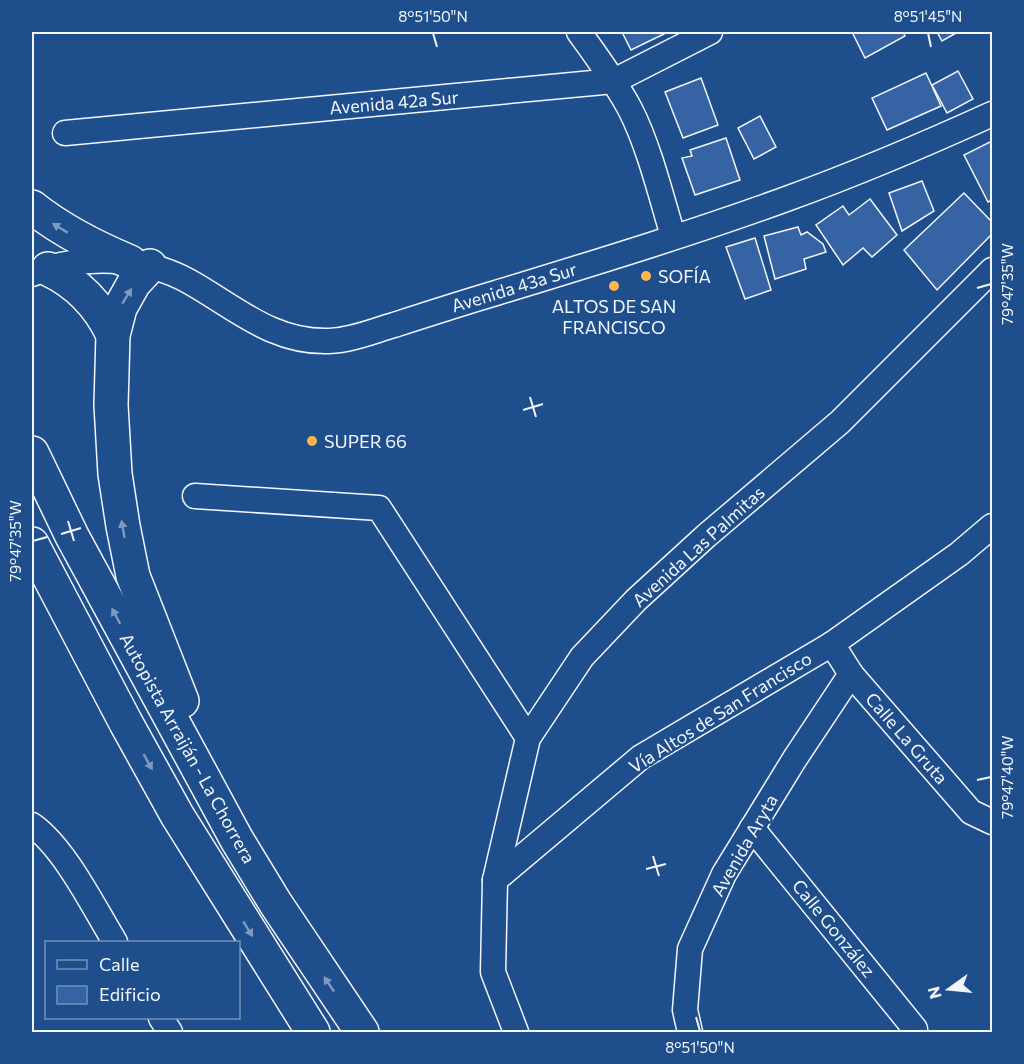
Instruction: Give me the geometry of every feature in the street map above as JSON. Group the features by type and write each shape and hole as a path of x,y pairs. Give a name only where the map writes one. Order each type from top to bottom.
{"highway":[{"path":"32,207 49,221 88,244 140,264 134,283 120,308 113,335 111,405 115,474 123,526 133,576 237,840"},
{"path":"37,265 62,275 87,295 113,335"},
{"name":"Autopista Arraiján - La Chorrera","path":"32,453 72,536 237,840 276,904 362,1032"},
{"path":"32,544 177,815 313,1032"},
{"path":"32,588 126,723"}],"street":[{"path":"579,32 615,81 631,112 655,175 674,236"},
{"name":"Avenida 42a Sur","path":"65,133 615,81 710,32"},
{"name":"Avenida 43a Sur","path":"37,265 88,262 140,264 188,281 268,330 308,340 329,341 360,335 789,198 923,145 993,114"},
{"name":"Avenida Las Palmitas","path":"495,879 528,738 582,657 636,600 706,536 840,422 993,270"},
{"path":"195,496 379,508 528,738"},
{"name":"Vía Altos de San Francisco","path":"495,879 641,757 832,644 959,554 993,526"},
{"name":"Calle La Gruta","path":"832,644 851,674 971,812 993,822"},
{"name":"Avenida Aryta","path":"690,1032 685,1010 690,949 724,874 851,674"},
{"path":"32,825 50,842 64,860 114,941"},
{"name":"Calle González","path":"752,828 915,1029"},
{"path":"495,879 493,972 516,1032"},
{"path":"162,1019 170,1032"}],"building":[{"path":"622,32 668,32 631,50"},
{"path":"852,32 903,32 905,36 865,58"},
{"path":"937,32 958,32 942,41"},
{"path":"958,71 973,99 947,113 932,85"},
{"path":"926,73 941,106 887,130 872,98"},
{"path":"701,78 718,125 683,138 665,92"},
{"path":"760,116 776,147 754,159 738,128"},
{"path":"726,138 740,180 695,195 682,158 692,156 690,150"},
{"path":"992,141 992,200 988,202 964,155"},
{"path":"922,181 934,211 902,231 889,193"},
{"path":"964,193 992,222 992,234 937,290 904,250"},
{"path":"870,199 897,235 872,257 863,248 843,265 816,225 843,206 849,215"},
{"path":"798,227 801,235 807,232 823,244 826,252 804,259 806,269 775,279 764,236"},
{"path":"755,238 771,290 745,299 726,247"}],"place":[{"name":"SOFÍA","path":"646,276"},
{"name":"ALTOS DE SAN FRANCISCO","path":"614,286"},
{"name":"SUPER 66","path":"312,441"}]}
